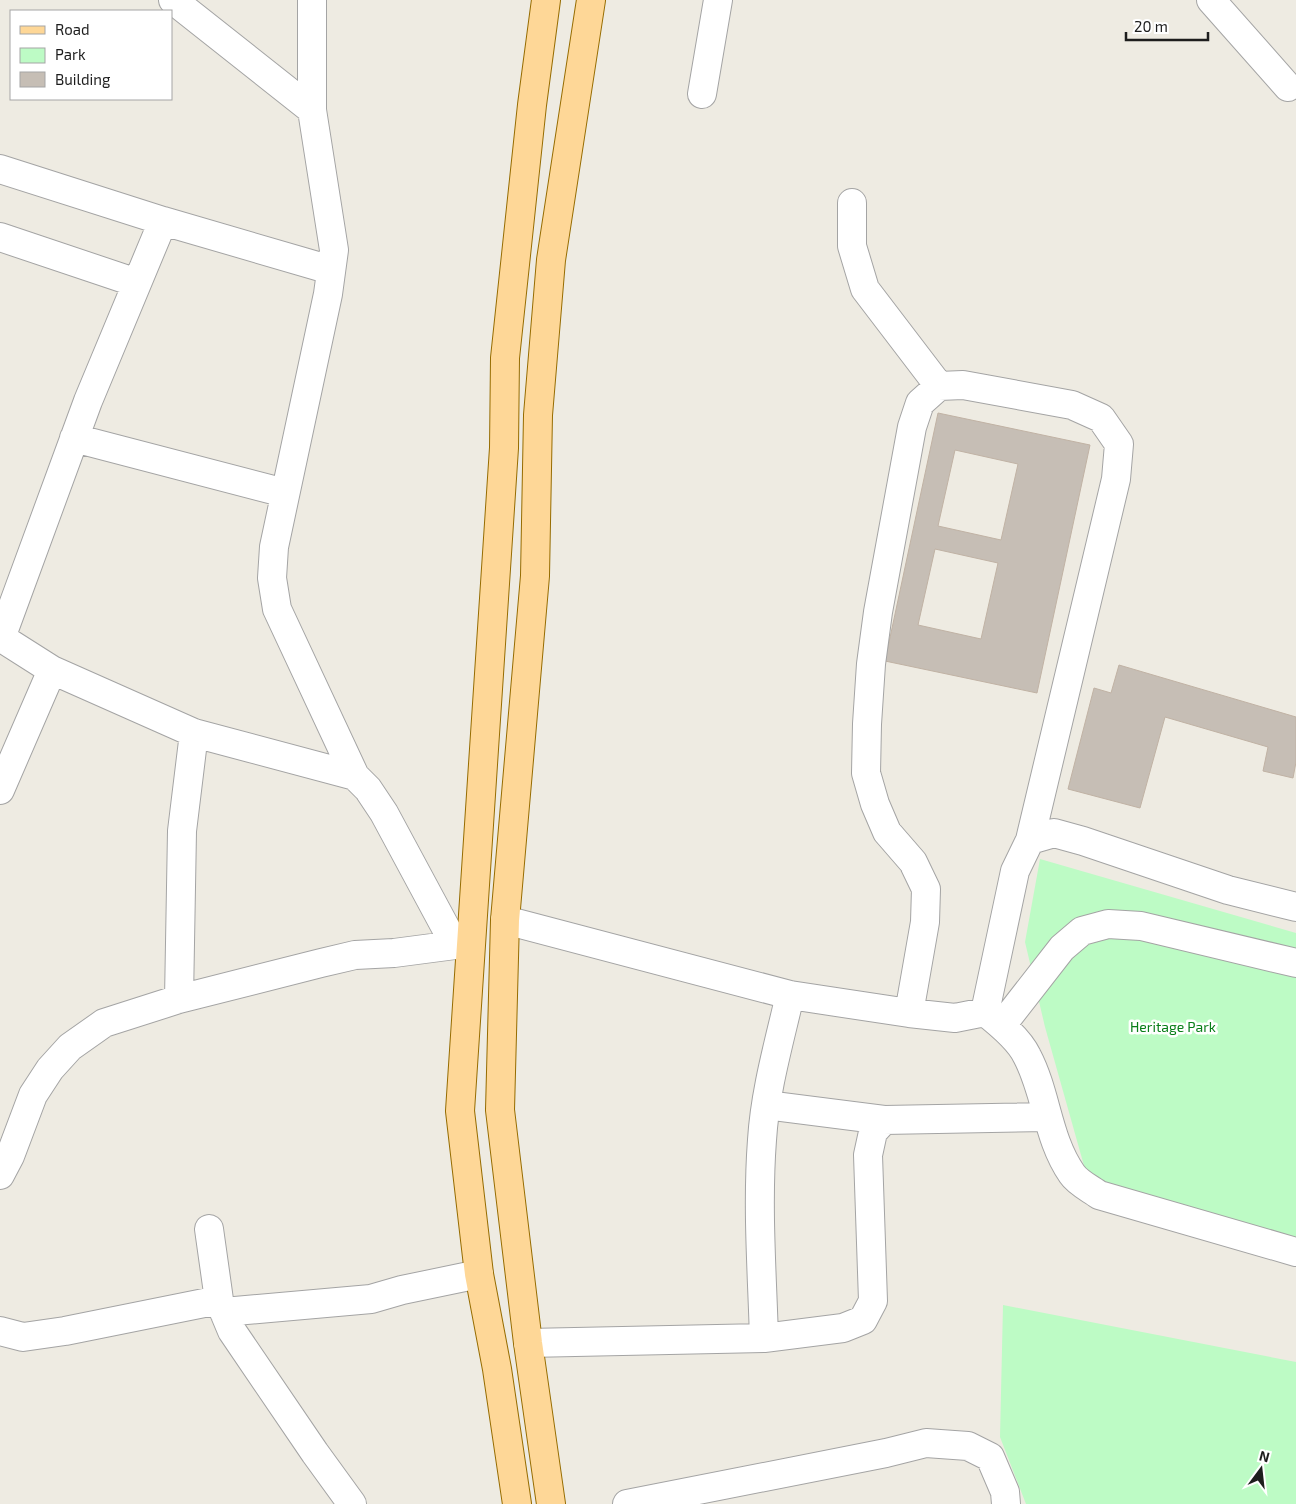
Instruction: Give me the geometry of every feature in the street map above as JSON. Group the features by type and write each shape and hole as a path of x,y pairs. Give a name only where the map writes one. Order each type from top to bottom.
{"main road":[{"path":"517,1504 497,1369 479,1274 460,1111 462,945 504,448 505,358 532,105 546,0"},
{"path":"551,1504 528,1342 500,1110 505,920 535,576 538,415 551,260 591,0"}],"street":[{"path":"173,0 312,110"},
{"path":"0,1175 10,1156 33,1095 50,1069 70,1047 104,1023 179,999 355,956 462,945 384,813 368,789 355,776 277,609 272,578 274,547 328,294 334,250 312,110 312,0"},
{"path":"702,94 718,0"},
{"path":"1211,0 1288,87"},
{"path":"0,169 163,221 331,270"},
{"path":"852,203 852,246 865,289 939,386"},
{"path":"163,221 74,438 1,638 52,670 194,733 355,776"},
{"path":"0,237 137,283"},
{"path":"909,1013 925,922 926,889 913,862 887,832 875,804 866,773 871,664 878,612 912,427 920,404 939,386 964,385 1072,405 1101,418 1119,444 1116,479 1030,840 1015,872 993,1018"},
{"path":"74,438 285,493"},
{"path":"0,790 52,670"},
{"path":"179,999 182,830 194,733"},
{"path":"1030,840 1054,833 1228,890 1296,906"},
{"path":"505,920 790,995 955,1018 993,1018 1062,948 1082,932 1108,924 1141,926 1296,963"},
{"path":"764,1338 760,1182 766,1105 790,995"},
{"path":"993,1018 1026,1054 1040,1086 1047,1117 1058,1149 1073,1176 1099,1195 1296,1252"},
{"path":"766,1105 884,1120 1047,1117"},
{"path":"528,1342 764,1338 843,1328 863,1320 873,1301 868,1155 873,1132 884,1120"},
{"path":"209,1229 221,1306 232,1331 352,1504"},
{"path":"0,1331 23,1337 221,1306 371,1300 402,1290 479,1274"},
{"path":"627,1504 886,1453 926,1443 968,1446 990,1457 1005,1492 1006,1504"}],"green space":[{"name":"Heritage Park","path":"1040,859 1296,933 1296,1240 1090,1187 1045,1027 1025,942"},
{"path":"1003,1305 1296,1362 1296,1504 1026,1504 1000,1437"}],"building":[{"path":"938,413 1090,445 1037,693 885,661","holes":["955,450 1018,464 1001,540 938,526","935,549 998,563 981,639 918,625"]},
{"path":"1119,665 1296,717 1296,762 1293,778 1263,771 1268,747 1165,717 1140,808 1068,789 1094,688 1111,693"}]}
